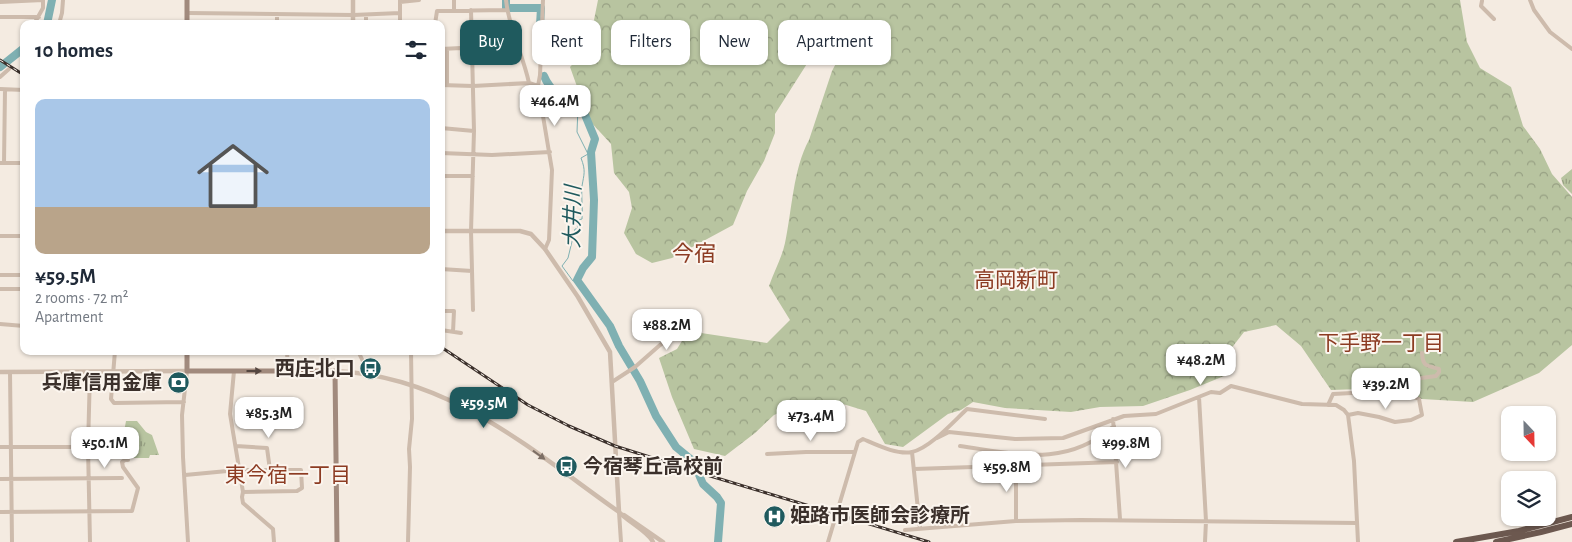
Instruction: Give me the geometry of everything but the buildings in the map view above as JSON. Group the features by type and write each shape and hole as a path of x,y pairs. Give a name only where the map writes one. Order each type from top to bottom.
{"highway":[{"path":"1456,542 1519,532 1572,517"},
{"path":"1496,542 1572,524"}],"main road":[{"path":"187,0 187,20"},
{"path":"187,355 187,371 335,371 337,542"}],"street":[{"path":"0,2 43,0 43,8 37,20"},
{"path":"60,20 63,0"},
{"path":"353,0 353,20"},
{"path":"400,20 400,1 420,0"},
{"path":"454,0 454,11"},
{"path":"506,0 510,20"},
{"path":"542,0 538,86 550,152 552,176 550,240 545,249"},
{"path":"1483,0 1481,6 1494,20"},
{"path":"1530,0 1534,10 1550,32 1572,49"},
{"path":"471,10 471,20"},
{"path":"436,20 437,11 507,10"},
{"path":"187,13 353,15 400,13"},
{"path":"277,14 277,20"},
{"path":"366,15 366,20"},
{"path":"0,18 39,17"},
{"path":"460,48 447,50 447,85 473,86 529,83 538,86"},
{"path":"522,54 529,83"},
{"path":"472,65 474,154 471,231 473,310"},
{"path":"0,77 9,70"},
{"path":"20,90 3,89 2,163 20,163"},
{"path":"445,128 474,131"},
{"path":"445,153 522,155 550,152"},
{"path":"445,176 473,176"},
{"path":"445,232 520,231 530,234 545,249 578,297 610,352 621,542"},
{"path":"0,236 20,236"},
{"path":"445,269 472,271"},
{"path":"0,275 20,275"},
{"path":"0,289 20,288"},
{"path":"445,311 454,312 453,332"},
{"path":"0,324 20,326"},
{"path":"612,382 635,367 660,344 690,325"},
{"path":"445,331 461,333"},
{"path":"1328,405 1333,394 1371,392 1400,381 1436,376 1439,369 1425,365 1422,353"},
{"path":"115,355 111,398 114,402 184,402"},
{"path":"287,355 288,371"},
{"path":"360,355 369,374"},
{"path":"408,542 409,449 412,419 411,355"},
{"path":"0,372 187,371 184,402 183,457 188,542"},
{"path":"234,371 230,414 243,492 243,503 272,529 274,542"},
{"path":"335,371 369,374 411,384 450,399 485,418 619,512 647,537 648,542"},
{"path":"10,372 12,542"},
{"path":"90,372 88,447 90,542"},
{"path":"828,542 858,442 863,439 889,450 912,452 949,432 1015,439 1063,438 1124,416 1156,414 1211,392 1220,393 1232,386 1302,404 1336,405 1344,410 1348,415 1354,461 1358,542"},
{"path":"1348,415 1358,413 1395,422 1411,420 1422,415 1419,399 1406,394 1400,394"},
{"path":"1199,397 1206,521 1205,542"},
{"path":"938,438 966,409 1045,419"},
{"path":"1113,420 1120,520"},
{"path":"960,446 1023,455 1056,455 1081,447 1114,426"},
{"path":"236,446 267,448 270,470"},
{"path":"0,447 88,447"},
{"path":"767,454 855,452"},
{"path":"912,452 920,529"},
{"path":"0,512 132,511 138,488 123,467 122,462 128,460"},
{"path":"914,469 1116,462"},
{"path":"1016,466 1016,521"},
{"path":"185,475 238,470 301,470 302,488 297,491 243,492"},
{"path":"0,479 122,478"},
{"path":"619,512 632,519 663,542"},
{"path":"905,530 1016,521 1120,520 1357,523"},
{"path":"641,531 650,536 653,542"}],"green space":[{"path":"598,0 1460,0 1467,42 1480,68 1511,87 1523,126 1540,149 1552,174 1572,197 1572,345 1539,373 1473,402 1422,399 1361,389 1331,390 1301,346 1276,325 1244,332 1230,350 1224,376 1143,406 1100,407 1071,412 1005,408 973,402 961,410 948,414 903,447 885,444 866,411 843,404 826,428 800,404 774,415 755,433 725,456 694,449 672,397 659,358 677,349 688,331 767,343 790,320 769,286 785,243 799,164 835,65 891,65 891,20 778,20 778,65 806,65 775,114 775,133 764,161 747,191 733,225 672,258 652,263 636,254 624,233 632,208 629,192 614,173 611,144 589,120 570,67 572,65 601,65 601,20 594,20"},
{"path":"1572,169 1572,194 1563,185 1561,178"},
{"path":"126,421 137,421 146,432 152,435 159,455 150,455 149,458 119,458 119,449"}],"waterway":[{"path":"48,20 52,0"},
{"name":"大井川","path":"506,0 506,8 541,8 540,20"},
{"path":"0,67 20,51"},
{"name":"大井川","path":"544,76 550,86 565,101 582,108 595,139 591,152 594,200 592,257 583,268 577,280 610,326 619,346 640,381 656,416 676,447 693,461 703,484 721,503 718,542"},
{"path":"573,281 562,266 568,258 575,229 578,229 578,220 582,219 584,166 581,158 588,154 577,132 578,107"}],"railway":[{"path":"0,60 20,72"},
{"path":"445,350 528,405 569,426 615,446 929,542"}],"place":[{"name":"西庄北口","path":"371,369"},
{"name":"兵庫信用金庫","path":"178,383"},
{"name":"今宿琴丘高校前","path":"567,467"},
{"name":"姫路市医師会診療所","path":"774,516"}],"district":[{"name":"今宿","path":"694,254"},
{"name":"高岡新町","path":"1016,280"},
{"name":"下手野一丁目","path":"1381,343"},
{"name":"東今宿一丁目","path":"288,475"}]}
